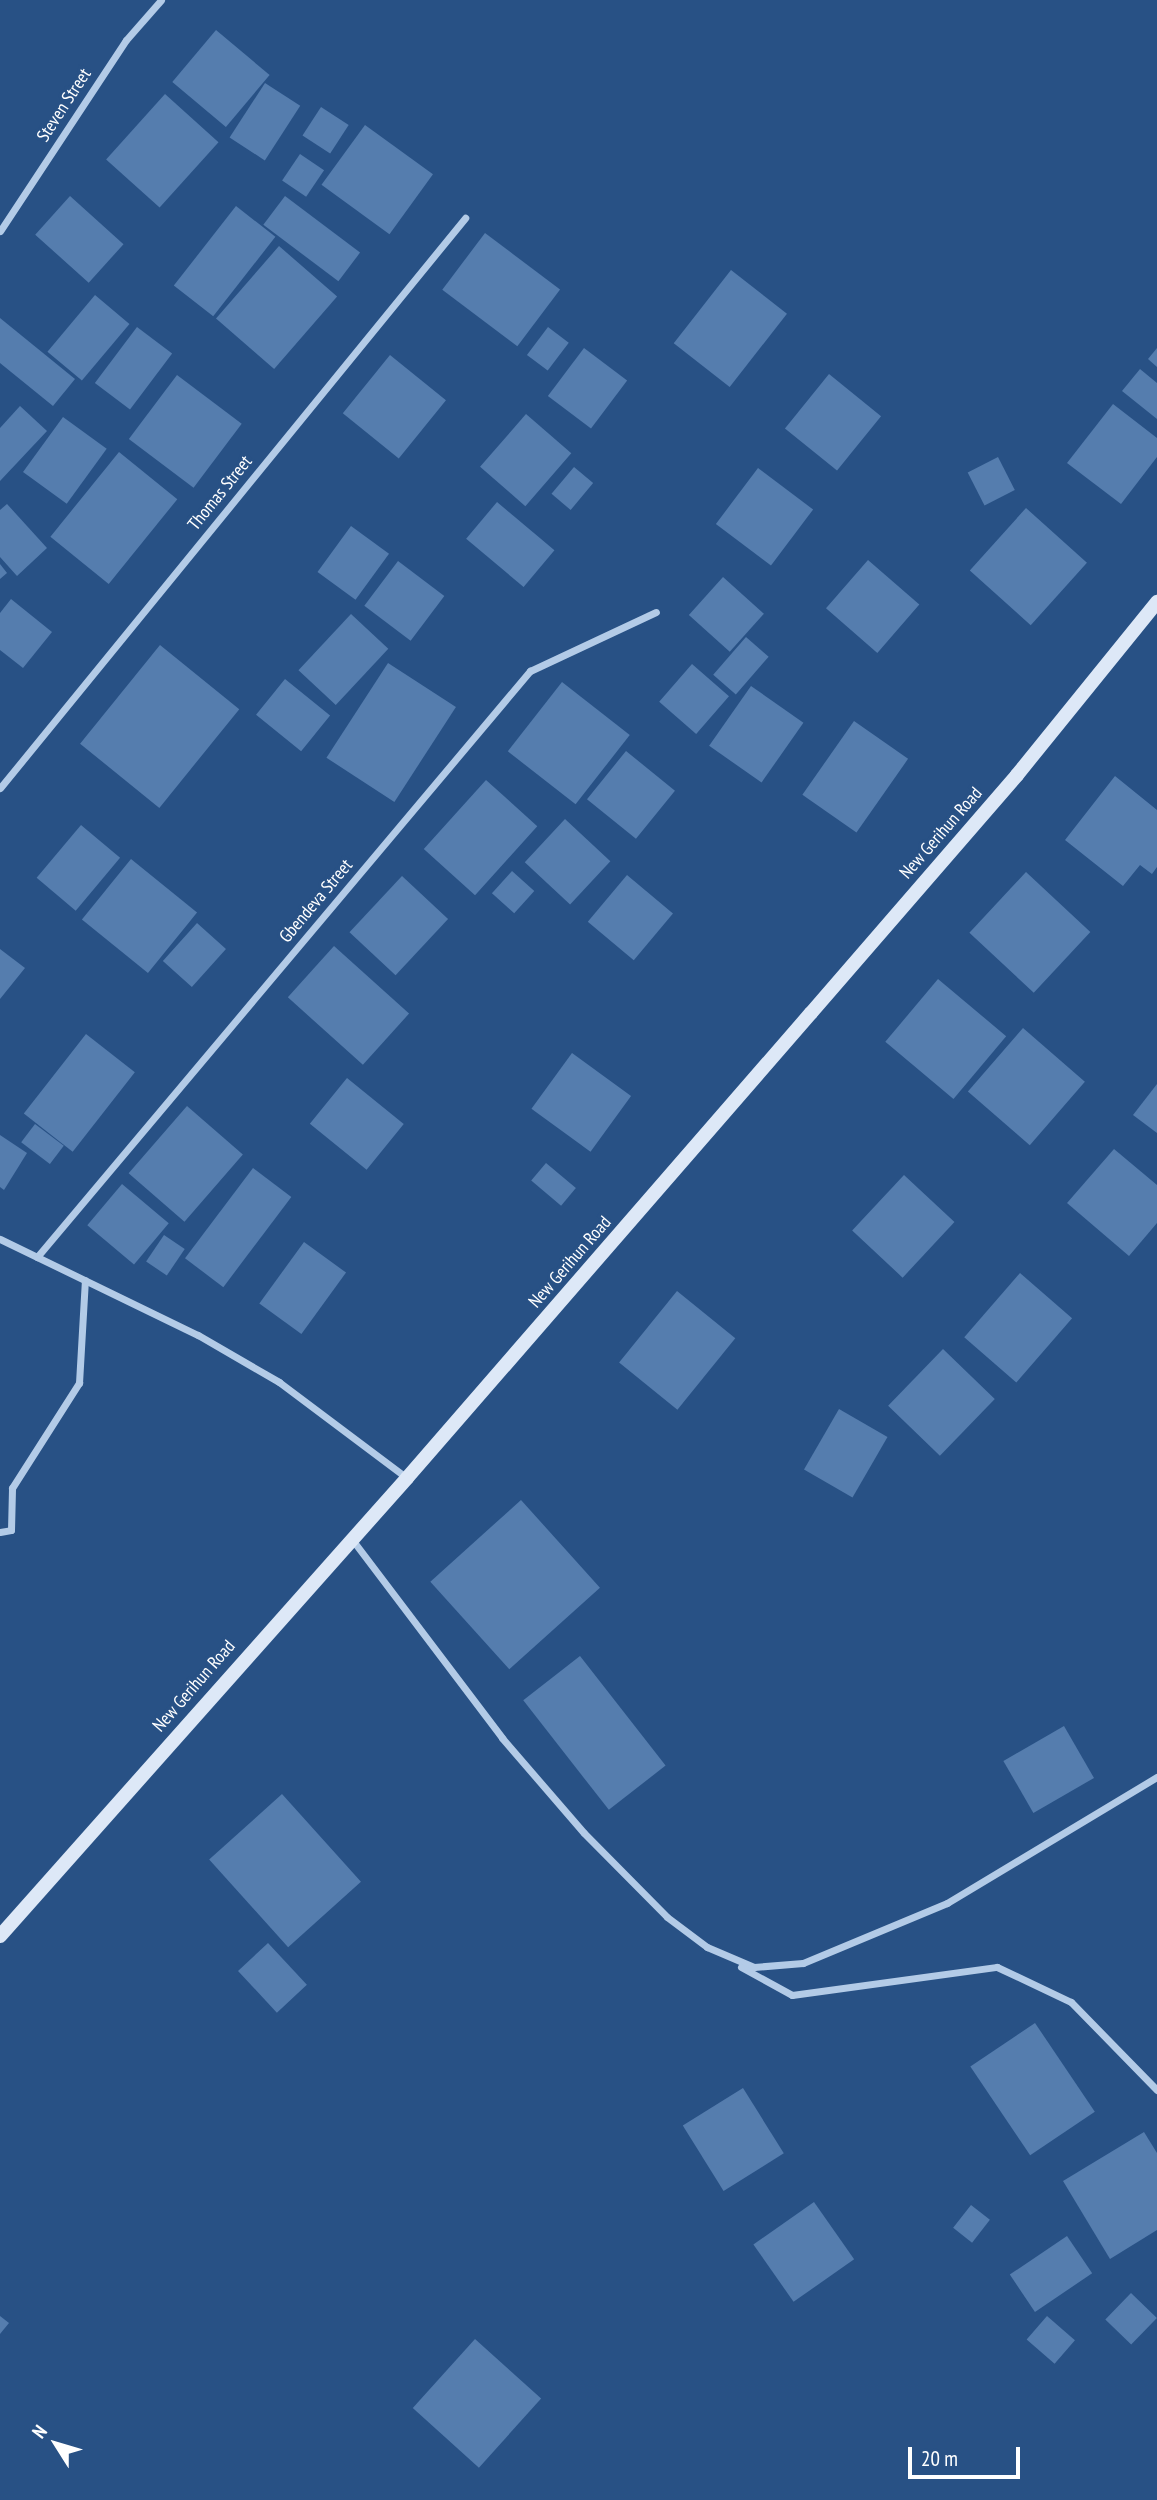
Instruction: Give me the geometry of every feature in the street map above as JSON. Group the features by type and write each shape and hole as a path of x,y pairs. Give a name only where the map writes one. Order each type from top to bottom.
{"street":[{"name":"Steven Street","path":"0,231 125,40 161,0"},
{"name":"Thomas Street","path":"0,788 465,218"},
{"name":"New Gerihun Road","path":"0,1936 350,1538 407,1478 1017,775 1157,602"},
{"name":"Gbendeva Street","path":"37,1257 530,671 656,612"},
{"path":"0,1239 198,1335 279,1382 407,1478"},
{"path":"0,1532 11,1530 12,1488 79,1382 85,1280"},
{"path":"350,1538 502,1738 566,1812 667,1917 707,1947 792,1995 998,1967 1071,2002 1157,2090"},
{"path":"707,1947 754,1967 803,1963 947,1903 1157,1777"}],"building":[{"path":"216,30 270,75 226,127 172,82"},
{"path":"265,83 300,106 265,160 230,138"},
{"path":"165,94 219,142 160,208 106,159"},
{"path":"321,107 349,125 330,153 302,136"},
{"path":"365,125 433,174 389,234 322,185"},
{"path":"300,154 324,170 306,197 282,181"},
{"path":"70,196 124,244 89,283 35,235"},
{"path":"285,196 360,253 338,281 263,225"},
{"path":"236,206 275,237 213,316 174,286"},
{"path":"485,233 560,290 517,346 442,290"},
{"path":"279,246 337,297 274,369 216,318"},
{"path":"731,270 787,314 730,387 674,343"},
{"path":"95,295 129,324 82,381 47,352"},
{"path":"0,318 75,379 53,406 0,363"},
{"path":"137,327 172,353 130,409 95,383"},
{"path":"548,327 569,343 548,371 527,355"},
{"path":"584,348 627,380 591,428 548,396"},
{"path":"1157,348 1157,367 1148,359"},
{"path":"390,355 446,400 399,459 343,413"},
{"path":"1140,369 1157,383 1157,419 1122,391"},
{"path":"829,374 881,416 837,471 785,428"},
{"path":"177,375 242,424 194,488 129,439"},
{"path":"1113,404 1157,438 1157,457 1121,504 1067,463"},
{"path":"20,406 47,431 0,481 0,428"},
{"path":"526,414 571,453 525,506 480,467"},
{"path":"63,417 107,449 67,504 23,472"},
{"path":"119,452 177,499 109,584 50,537"},
{"path":"998,457 1015,490 985,505 968,472"},
{"path":"574,467 593,483 571,510 552,494"},
{"path":"758,468 813,510 771,565 716,524"},
{"path":"497,502 554,550 524,587 466,539"},
{"path":"7,504 47,548 17,576 0,557 0,510"},
{"path":"1026,508 1087,563 1031,625 970,570"},
{"path":"351,526 389,554 356,600 317,572"},
{"path":"868,560 919,605 877,653 826,608"},
{"path":"398,561 444,596 411,641 364,606"},
{"path":"0,564 7,573 0,579"},
{"path":"723,577 764,614 730,652 689,615"},
{"path":"11,599 52,632 23,668 0,650 0,613"},
{"path":"351,614 388,649 336,705 298,670"},
{"path":"746,637 769,657 736,694 713,675"},
{"path":"160,645 239,709 159,808 80,744"},
{"path":"388,663 456,707 394,802 326,758"},
{"path":"692,664 729,696 696,734 659,702"},
{"path":"285,679 330,716 301,751 256,715"},
{"path":"562,682 630,735 576,804 508,751"},
{"path":"751,686 803,723 762,783 709,746"},
{"path":"854,721 908,759 856,833 802,795"},
{"path":"626,751 675,791 636,839 587,799"},
{"path":"1115,776 1157,810 1157,867 1152,874 1140,865 1123,886 1065,840"},
{"path":"486,780 537,826 475,895 424,849"},
{"path":"565,819 610,861 570,904 525,862"},
{"path":"81,825 120,858 76,911 37,878"},
{"path":"131,859 197,912 148,973 82,920"},
{"path":"512,871 534,891 514,913 492,893"},
{"path":"1026,872 1090,932 1034,993 969,933"},
{"path":"627,875 673,914 634,960 588,922"},
{"path":"402,876 448,919 396,975 349,932"},
{"path":"197,923 226,949 192,987 163,961"},
{"path":"334,946 409,1014 363,1065 288,997"},
{"path":"0,949 25,968 0,999"},
{"path":"938,979 1006,1036 953,1099 885,1042"},
{"path":"1023,1028 1085,1082 1030,1145 968,1091"},
{"path":"86,1034 135,1072 73,1152 24,1114"},
{"path":"572,1053 631,1096 591,1152 531,1109"},
{"path":"347,1078 404,1124 367,1170 310,1124"},
{"path":"1157,1084 1157,1133 1133,1115"},
{"path":"187,1106 243,1155 184,1222 129,1173"},
{"path":"35,1124 64,1146 50,1164 21,1142"},
{"path":"0,1135 27,1153 4,1190 0,1187"},
{"path":"1114,1149 1157,1185 1157,1223 1129,1256 1067,1203"},
{"path":"546,1163 576,1188 561,1206 531,1181"},
{"path":"253,1168 291,1197 223,1287 185,1258"},
{"path":"904,1175 954,1222 903,1278 852,1231"},
{"path":"122,1184 169,1223 134,1265 87,1225"},
{"path":"164,1235 185,1249 167,1276 146,1262"},
{"path":"304,1242 346,1273 301,1334 259,1303"},
{"path":"1020,1273 1072,1318 1016,1382 964,1337"},
{"path":"677,1291 735,1338 677,1410 619,1362"},
{"path":"943,1349 995,1399 940,1456 888,1406"},
{"path":"839,1409 887,1437 852,1498 804,1470"},
{"path":"521,1500 600,1588 509,1669 430,1582"},
{"path":"580,1656 666,1766 609,1810 523,1700"},
{"path":"1064,1726 1094,1778 1033,1813 1003,1761"},
{"path":"282,1794 361,1882 288,1947 209,1860"},
{"path":"268,1943 307,1985 277,2013 238,1971"},
{"path":"1035,2023 1095,2112 1030,2155 970,2067"},
{"path":"743,2088 784,2153 724,2191 683,2126"},
{"path":"1144,2132 1157,2153 1157,2230 1110,2259 1063,2181"},
{"path":"814,2202 854,2259 794,2302 753,2244"},
{"path":"971,2205 990,2220 972,2243 953,2228"},
{"path":"1067,2236 1092,2273 1035,2312 1010,2275"},
{"path":"1131,2293 1157,2318 1131,2345 1105,2320"},
{"path":"0,2316 9,2323 0,2334"},
{"path":"1047,2316 1075,2340 1055,2364 1027,2339"},
{"path":"475,2339 541,2399 479,2468 413,2408"}]}
